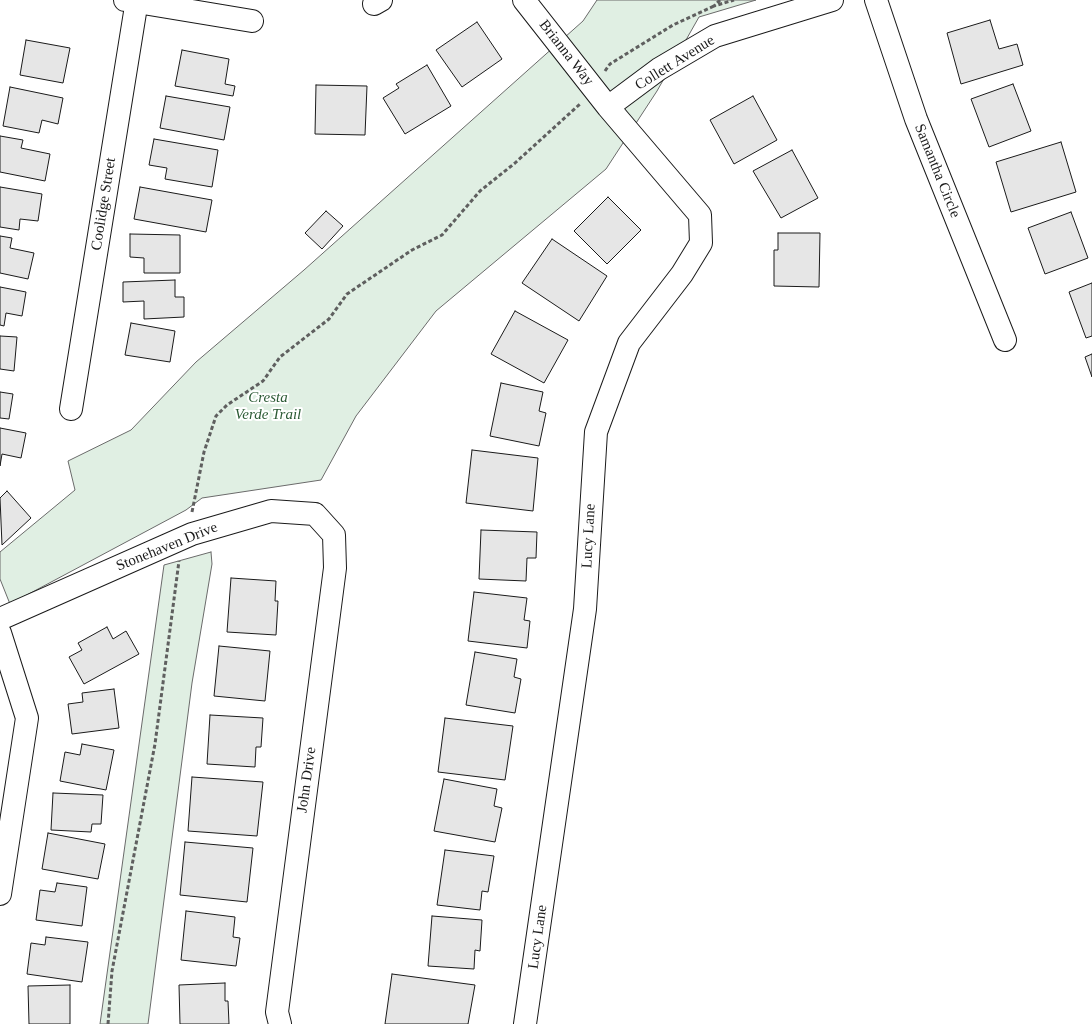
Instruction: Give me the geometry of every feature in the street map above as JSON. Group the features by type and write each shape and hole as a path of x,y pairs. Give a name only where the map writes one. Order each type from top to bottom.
{"street":[{"name":"Brianna Way","path":"524,0 608,107"},
{"name":"Collett Avenue","path":"608,107 659,69 716,36 832,0"},
{"name":"Samantha Circle","path":"876,0 916,119 1005,340"},
{"path":"133,1 252,21"},
{"name":"Coolidge Street","path":"71,409 133,1"},
{"name":"Lucy Lane","path":"525,1024 585,609 596,432 629,342 682,274 701,243 700,215 608,107"},
{"name":"Stonehaven Drive","path":"0,619 182,538 271,511 314,514 334,535"},
{"name":"John Drive","path":"280,1024 277,1012 335,568 334,535"},
{"path":"0,633 27,718 0,894"}],"path":[{"path":"714,6 720,0"},
{"path":"604,72 610,64 673,25 714,6 734,0"},
{"path":"192,513 204,452 216,416 227,405 263,381 280,357 329,319 348,294 412,250 442,235 480,191 515,163 580,104 586,96"},
{"path":"108,1024 112,970 155,744 182,538"}],"green space":[{"name":"Cresta Verde Trail","path":"597,0 756,0 699,17 657,91 606,169 436,311 356,416 321,480 202,498 186,510 10,604 0,579 0,552 75,490 68,461 131,430 196,362 304,270 583,21"},
{"path":"211,552 212,564 192,683 148,1024 100,1024 164,565"}],"building":[{"path":"990,20 999,49 1017,44 1023,65 961,84 947,33"},
{"path":"477,22 502,59 462,87 436,50"},
{"path":"26,40 70,48 63,83 20,75"},
{"path":"182,50 229,59 225,84 235,86 233,96 175,86"},
{"path":"427,65 451,106 405,134 383,98 399,88 396,84"},
{"path":"1013,84 1031,131 989,147 971,99"},
{"path":"316,85 367,86 365,135 315,134"},
{"path":"10,87 63,98 58,124 42,120 39,133 3,126"},
{"path":"166,96 230,107 224,140 160,128"},
{"path":"753,96 777,140 734,164 710,120"},
{"path":"0,136 23,140 21,148 50,154 45,181 0,172"},
{"path":"154,139 218,150 212,187 165,179 167,168 149,165"},
{"path":"1061,142 1076,192 1011,212 996,162"},
{"path":"792,150 818,198 781,218 753,171"},
{"path":"0,187 42,194 38,221 20,219 19,230 0,227"},
{"path":"140,187 212,200 206,232 134,219"},
{"path":"608,197 641,230 607,264 574,231"},
{"path":"326,211 343,226 322,249 305,233"},
{"path":"1071,212 1088,258 1045,274 1028,228"},
{"path":"778,233 820,233 819,287 774,286 774,250 778,250"},
{"path":"130,234 180,235 180,273 144,273 144,258 130,257"},
{"path":"0,236 12,238 10,248 34,253 28,279 0,273"},
{"path":"552,239 607,276 579,321 522,283"},
{"path":"175,280 175,297 184,297 184,317 144,319 144,301 123,302 123,282"},
{"path":"1092,283 1092,336 1086,338 1069,292"},
{"path":"0,287 26,292 22,316 6,313 4,326 0,325"},
{"path":"515,311 568,340 544,383 491,354"},
{"path":"131,323 175,331 170,362 125,355"},
{"path":"0,336 17,337 14,371 0,369"},
{"path":"1092,354 1092,377 1085,357"},
{"path":"501,383 543,392 539,411 546,413 539,446 490,436"},
{"path":"0,392 13,394 9,419 0,418"},
{"path":"0,428 26,433 21,458 2,454 0,466"},
{"path":"472,450 538,458 533,511 466,503"},
{"path":"7,491 31,518 2,545 0,498"},
{"path":"481,530 537,532 536,558 527,558 526,581 479,579"},
{"path":"231,578 276,581 275,601 278,601 276,635 227,632"},
{"path":"474,592 527,598 524,620 530,621 527,648 468,641"},
{"path":"107,627 113,639 126,631 139,654 84,684 69,657 82,650 78,643"},
{"path":"219,646 270,651 265,701 214,696"},
{"path":"475,652 517,659 514,677 521,679 515,713 466,705"},
{"path":"114,689 119,728 72,734 68,704 83,702 82,693"},
{"path":"210,715 263,718 261,747 256,747 255,767 207,764"},
{"path":"445,718 513,726 505,780 438,772"},
{"path":"82,744 114,750 106,790 60,781 65,752 80,755"},
{"path":"192,777 263,782 257,836 188,831"},
{"path":"444,779 497,789 494,806 502,808 495,842 434,831"},
{"path":"53,793 103,795 101,824 92,824 91,832 51,830"},
{"path":"48,833 105,844 98,879 42,869"},
{"path":"185,842 253,848 247,902 180,895"},
{"path":"445,850 494,856 488,892 482,891 480,910 437,905"},
{"path":"57,883 87,887 82,926 36,920 40,890 55,892"},
{"path":"186,911 235,917 233,937 240,938 236,966 181,960"},
{"path":"432,916 482,920 480,951 475,950 474,969 428,966"},
{"path":"46,937 88,942 82,982 27,974 31,943 45,945"},
{"path":"392,974 475,985 468,1024 385,1024"},
{"path":"225,983 225,1001 228,1001 229,1024 180,1024 179,985"},
{"path":"70,985 70,1024 29,1024 28,986"}]}
